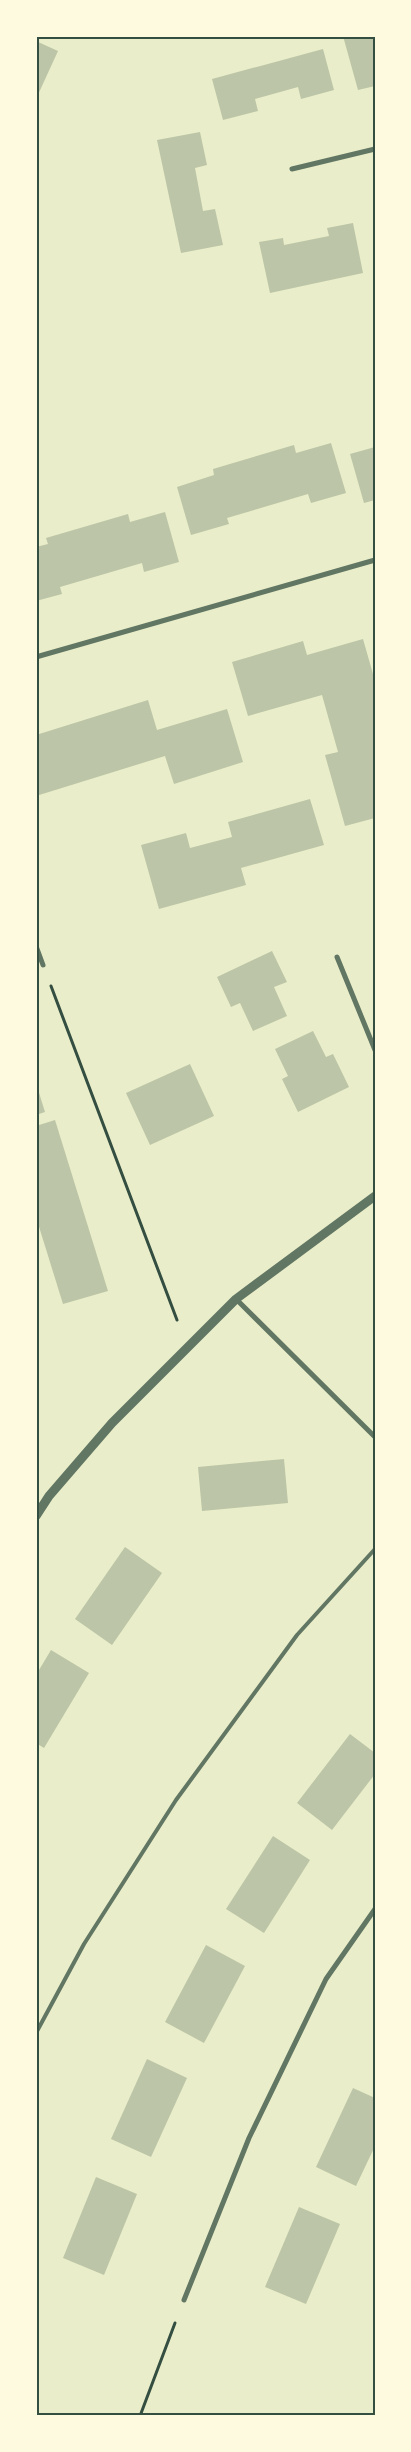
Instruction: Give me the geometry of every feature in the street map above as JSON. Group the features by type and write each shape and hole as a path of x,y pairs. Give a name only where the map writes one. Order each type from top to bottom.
{"street":[{"path":"292,170 375,149"},
{"path":"36,658 375,560"},
{"path":"36,946 43,965"},
{"path":"337,957 375,1050"},
{"path":"36,1516 49,1496 112,1423 236,1299 375,1196"},
{"path":"236,1299 375,1438"},
{"path":"184,2300 257,2120 326,1979 375,1909"}],"lane":[{"path":"36,2033 84,1944 176,1800 297,1635 375,1549"}],"path":[{"path":"43,965 187,1347"},
{"path":"140,2416 184,2300"}],"building":[{"path":"343,36 375,36 375,86 358,90"},
{"path":"36,41 58,51 36,99"},
{"path":"323,49 334,90 301,99 298,87 255,99 258,111 223,120 212,79"},
{"path":"200,132 207,165 195,168 203,211 215,209 223,245 181,253 157,140"},
{"path":"353,223 363,273 270,293 259,242 283,238 284,245 329,236 327,228"},
{"path":"331,443 346,493 311,503 308,494 227,518 229,524 191,535 177,487 214,475 213,469 294,445 296,453"},
{"path":"375,447 375,500 364,503 350,454"},
{"path":"165,512 179,562 144,572 142,563 60,587 62,594 36,601 36,547 48,544 46,538 128,514 130,522"},
{"path":"363,639 375,681 375,818 345,826 325,755 338,752 322,695 248,716 232,662 303,641 307,655"},
{"path":"148,700 157,730 227,709 243,762 174,784 165,756 36,796 36,735"},
{"path":"310,799 324,845 241,868 246,885 159,909 141,845 186,833 190,848 232,837 228,822"},
{"path":"272,951 287,982 274,987 287,1016 253,1031 240,1003 231,1007 217,977"},
{"path":"313,1031 326,1057 333,1054 349,1087 298,1112 282,1079 288,1076 275,1049"},
{"path":"190,1064 214,1116 150,1145 126,1093"},
{"path":"36,1083 45,1112 36,1115"},
{"path":"55,1120 108,1291 63,1304 36,1217 36,1126"},
{"path":"284,1459 288,1503 202,1511 198,1467"},
{"path":"125,1547 162,1573 112,1645 75,1619"},
{"path":"51,1650 89,1673 44,1748 36,1743 36,1675"},
{"path":"350,1734 375,1753 375,1774 332,1830 297,1803"},
{"path":"273,1836 310,1860 264,1933 226,1909"},
{"path":"206,1945 245,1966 204,2043 165,2022"},
{"path":"147,2059 187,2078 151,2157 111,2139"},
{"path":"353,2088 375,2098 375,2146 356,2186 316,2167"},
{"path":"96,2177 137,2194 104,2275 63,2258"},
{"path":"299,2207 340,2224 306,2304 265,2287"}]}
